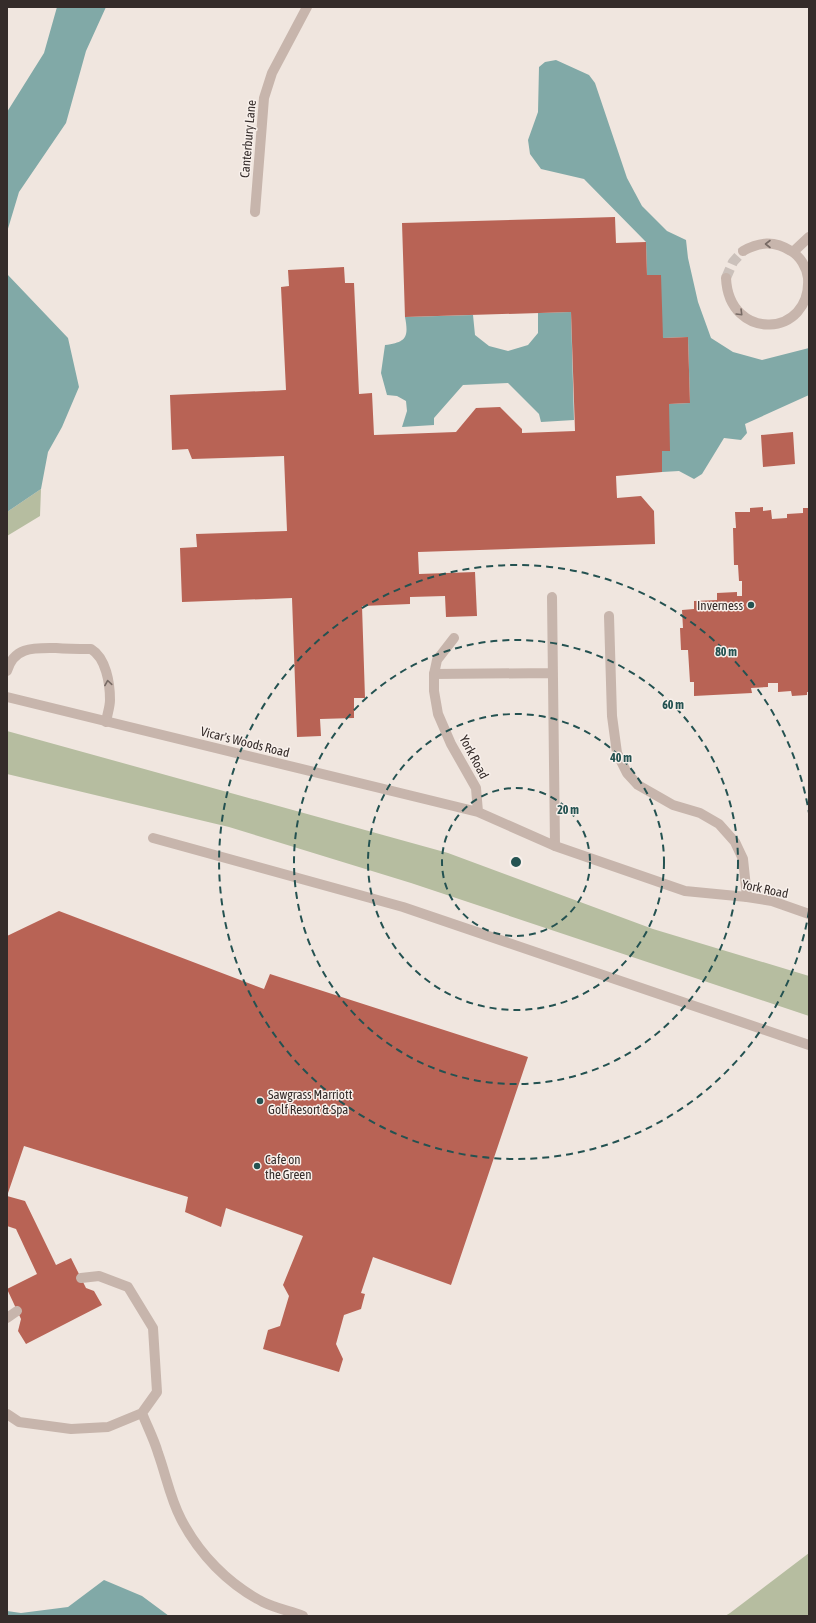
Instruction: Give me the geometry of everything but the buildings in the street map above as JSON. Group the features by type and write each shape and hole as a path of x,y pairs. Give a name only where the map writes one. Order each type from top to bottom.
{"street":[{"name":"Canterbury Lane","path":"255,212 264,98 272,73 307,7"},
{"path":"793,252 809,237"},
{"path":"726,278 730,301 738,312 748,321 761,325 774,325 787,320 798,312 805,301 809,288 808,274 803,262 793,252 782,245 768,243 754,245 743,251"},
{"path":"552,597 555,846"},
{"path":"609,616 612,716 617,753 627,773 638,785 673,805 700,814 719,824 735,842 743,859 747,897"},
{"name":"York Road","path":"454,638 438,660 434,674 434,691 438,714 452,744 476,788 478,812 555,846 685,891 772,901 809,914"},
{"path":"7,670 9,663 16,655 34,648 91,649 98,653 104,664 110,701 106,722"},
{"path":"434,674 553,673"},
{"name":"Vicar's Woods Road","path":"7,697 478,812"},
{"path":"153,838 410,909 809,1045"},
{"path":"7,1414 19,1422 71,1429 108,1427 142,1413 157,1392 153,1328 128,1287 99,1276 81,1278"},
{"path":"7,1318 17,1311"},
{"path":"142,1413 158,1451 171,1494 181,1519 199,1548 222,1574 250,1594 265,1603 303,1616"}],"green space":[{"path":"41,489 40,516 7,536 7,512"},
{"path":"7,731 448,853 653,929 809,976 809,1016 411,883 229,827 7,774"},
{"path":"809,1553 809,1616 725,1616 730,1613"}],"water":[{"path":"57,7 106,7 86,51 66,123 19,192 7,232 7,112 44,53"},
{"path":"556,60 589,75 595,83 627,178 642,206 667,231 686,240 688,258 698,302 711,338 733,352 762,360 809,348 809,395 745,424 747,433 741,440 724,438 702,474 694,479 679,471 662,472 662,451 669,404 690,403 688,337 663,338 647,275 646,242 584,179 541,169 530,154 528,140 538,112 539,67 545,62"},
{"path":"7,274 68,338 79,387 62,427 48,452 41,489 7,512"},
{"path":"571,312 574,420 541,422 539,414 508,383 463,385 434,418 434,425 402,427 407,411 406,401 397,396 387,395 381,373 385,345 402,340 406,334 407,330 405,317 473,315 475,335 489,346 508,351 528,345 538,333 538,313"},
{"path":"104,1580 142,1596 169,1616 7,1616 7,1611 21,1613 68,1607"}],"tunnel":[{"path":"726,278 733,262 743,251"}],"place":[{"name":"Inverness","path":"751,605"},
{"name":"Sawgrass Marriott Golf Resort & Spa","path":"260,1101"},
{"name":"Cafe on the Green","path":"257,1166"}]}
